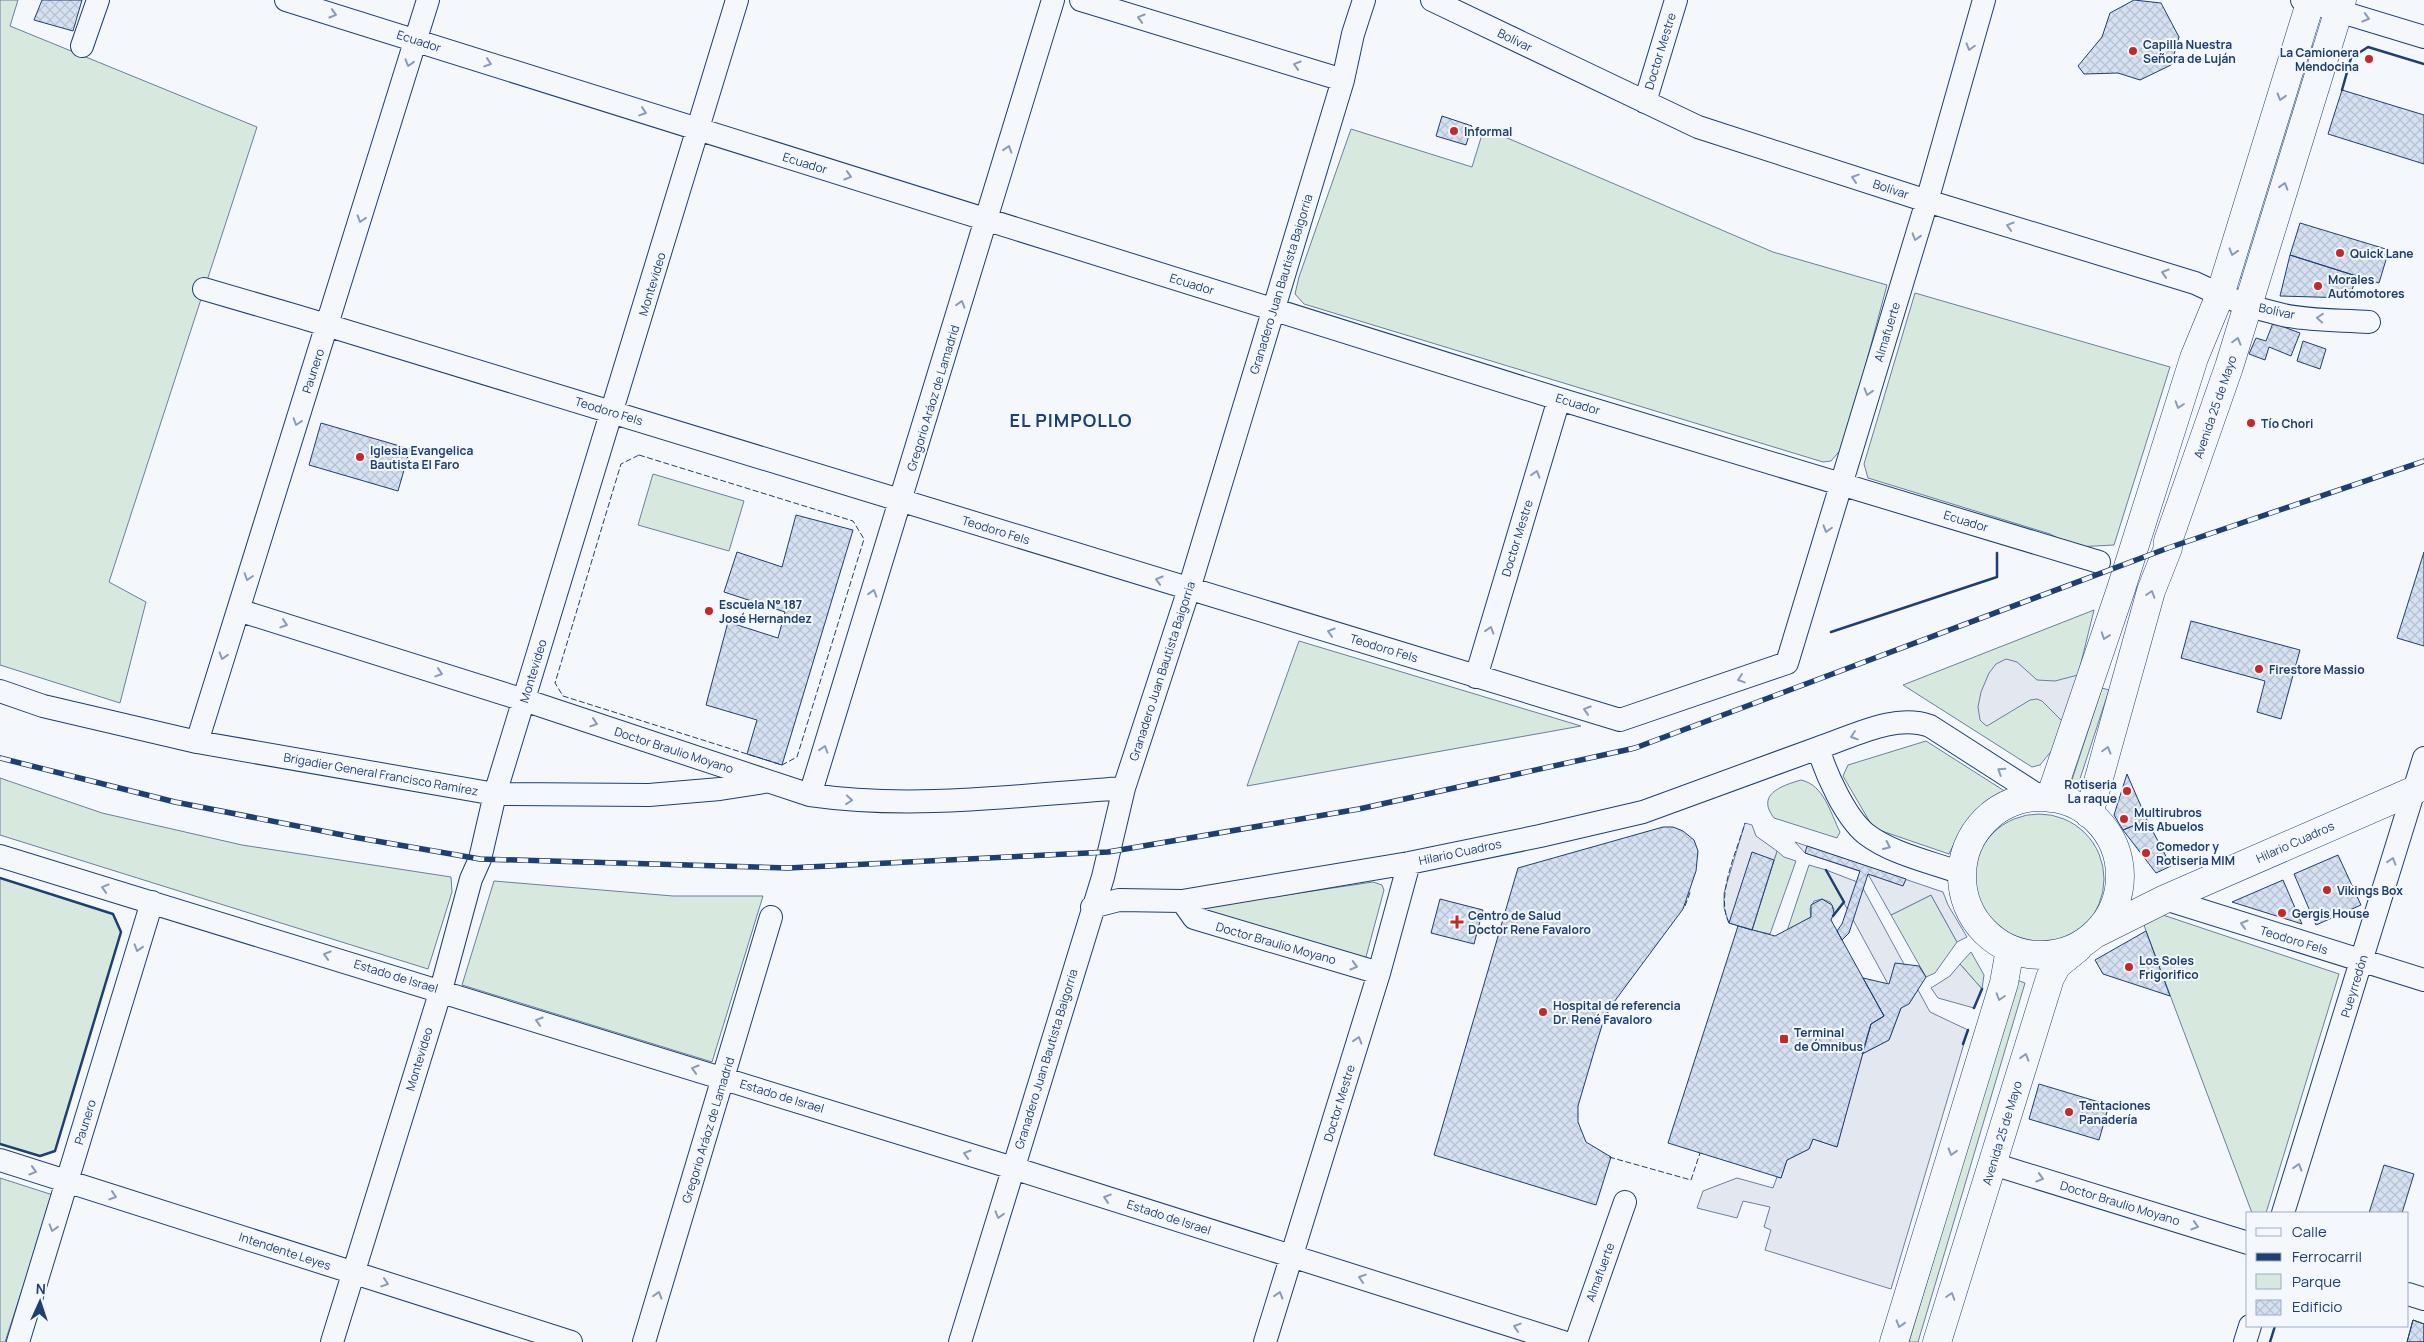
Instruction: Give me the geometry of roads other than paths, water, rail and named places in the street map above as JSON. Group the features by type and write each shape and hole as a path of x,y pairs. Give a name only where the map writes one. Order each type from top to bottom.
{"main road":[{"path":"2046,798 2121,589 2194,358 2220,295 2308,1"},
{"name":"Avenida 25 de Mayo","path":"2089,814 2151,591 2168,548 2168,542 2229,367 2340,5"},
{"name":"Hilario Cuadros","path":"2091,936 2165,899 2419,788"},
{"name":"Avenida 25 de Mayo","path":"1937,1342 2050,978 2057,965 2091,936 2112,911 2118,895 2120,876 2118,859 2112,842 2102,826 2089,814 2071,803 2046,798 2015,802 1998,810 1983,822 1972,837 1964,855 1961,874 1964,894 1971,914 1983,930 1995,941 2010,949 2030,954 2051,954 2071,949 2091,936"},
{"path":"2120,876 2129,889 2144,897 2165,899"},
{"path":"1894,1342 2004,983 2010,949"}],"street":[{"path":"82,46 98,0"},
{"name":"Ecuador","path":"286,0 1559,399 1840,482 2099,562"},
{"name":"Paunero","path":"197,742 428,0"},
{"name":"Montevideo","path":"332,1342 352,1272 441,990 471,879 480,859 495,794 699,130 737,0"},
{"name":"Gregorio Aráoz de Lamadrid","path":"810,795 1053,0"},
{"path":"1082,0 1343,80"},
{"name":"Granadero Juan Bautista Baigorria","path":"960,1342 1102,877 1124,788 1189,589 1343,80 1353,34 1364,0"},
{"name":"Bolívar","path":"1432,0 1698,126 1927,201 2196,283 2220,295 2248,305 2284,315 2368,322"},
{"name":"Doctor Mestre","path":"1645,102 1676,0"},
{"name":"Almafuerte","path":"1787,663 1840,482 1927,201 1984,0"},
{"path":"2308,1 2340,5 2424,36"},
{"name":"Teodoro Fels","path":"204,289 328,325 1620,720 1787,663"},
{"name":"Doctor Mestre","path":"1476,677 1559,399"},
{"name":"Doctor Braulio Moyano","path":"238,610 524,700 810,795 850,801 927,802 1124,788"},
{"name":"Brigadier General Francisco Ramírez","path":"0,691 43,706 197,742 495,794 649,795 769,781"},
{"name":"Hilario Cuadros","path":"1092,907 1119,900 1182,900 1409,863 1643,812 1818,748 1890,724 1919,722 1930,726 2046,798"},
{"path":"1818,748 1823,766 1853,821 1866,834 1884,845 1961,874"},
{"name":"Pueyrredón","path":"2283,1212 2362,961 2419,788 2424,758"},
{"name":"Estado de Israel","path":"0,856 441,990 1563,1342"},
{"name":"Doctor Mestre","path":"1265,1342 1379,973 1409,863"},
{"name":"Teodoro Fels","path":"2165,899 2424,980"},
{"name":"Doctor Braulio Moyano","path":"1182,900 1194,918 1379,973"},
{"name":"Paunero","path":"18,1342 152,902"},
{"name":"Gregorio Aráoz de Lamadrid","path":"644,1342 771,917"},
{"name":"Intendente Leyes","path":"0,1160 571,1342"},
{"name":"Doctor Braulio Moyano","path":"1993,1164 2246,1242"},
{"name":"Almafuerte","path":"1576,1342 1625,1202"},
{"path":"2409,1294 2424,1299"},
{"path":"2245,1342 2250,1327"}],"railway":[{"path":"0,758 175,802 353,837 480,859 788,868 1108,852 1359,809 1635,748 2168,548 2424,461"}],"place":[{"name":"Capilla Nuestra Señora de Luján","path":"2133,51"},
{"name":"La Camionera Mendocina","path":"2369,59"},
{"name":"Informal","path":"1454,131"},
{"name":"Quick Lane","path":"2340,253"},
{"name":"Morales Automotores","path":"2318,286"},
{"name":"Tío Chori","path":"2251,423"},
{"name":"Iglesia Evangelica Bautista El Faro","path":"360,457"},
{"name":"Escuela N° 187 José Hernandez","path":"709,611"},
{"name":"Firestore Massio","path":"2259,669"},
{"name":"Rotiseria La raque","path":"2127,791"},
{"name":"Multirubros Mis Abuelos","path":"2124,819"},
{"name":"Comedor y Rotiseria MIM","path":"2146,853"},
{"name":"Vikings Box","path":"2327,890"},
{"name":"Gergis House","path":"2282,913"},
{"name":"Centro de Salud Doctor Rene Favaloro","path":"1457,922"},
{"name":"Los Soles Frigorifico","path":"2129,967"},
{"name":"Hospital de referencia Dr. René Favaloro","path":"1543,1012"},
{"name":"Terminal de Ómnibus","path":"1784,1039"},
{"name":"Tentaciones Panadería","path":"2069,1112"}],"district":[{"name":"EL PIMPOLLO","path":"1071,420"}]}
